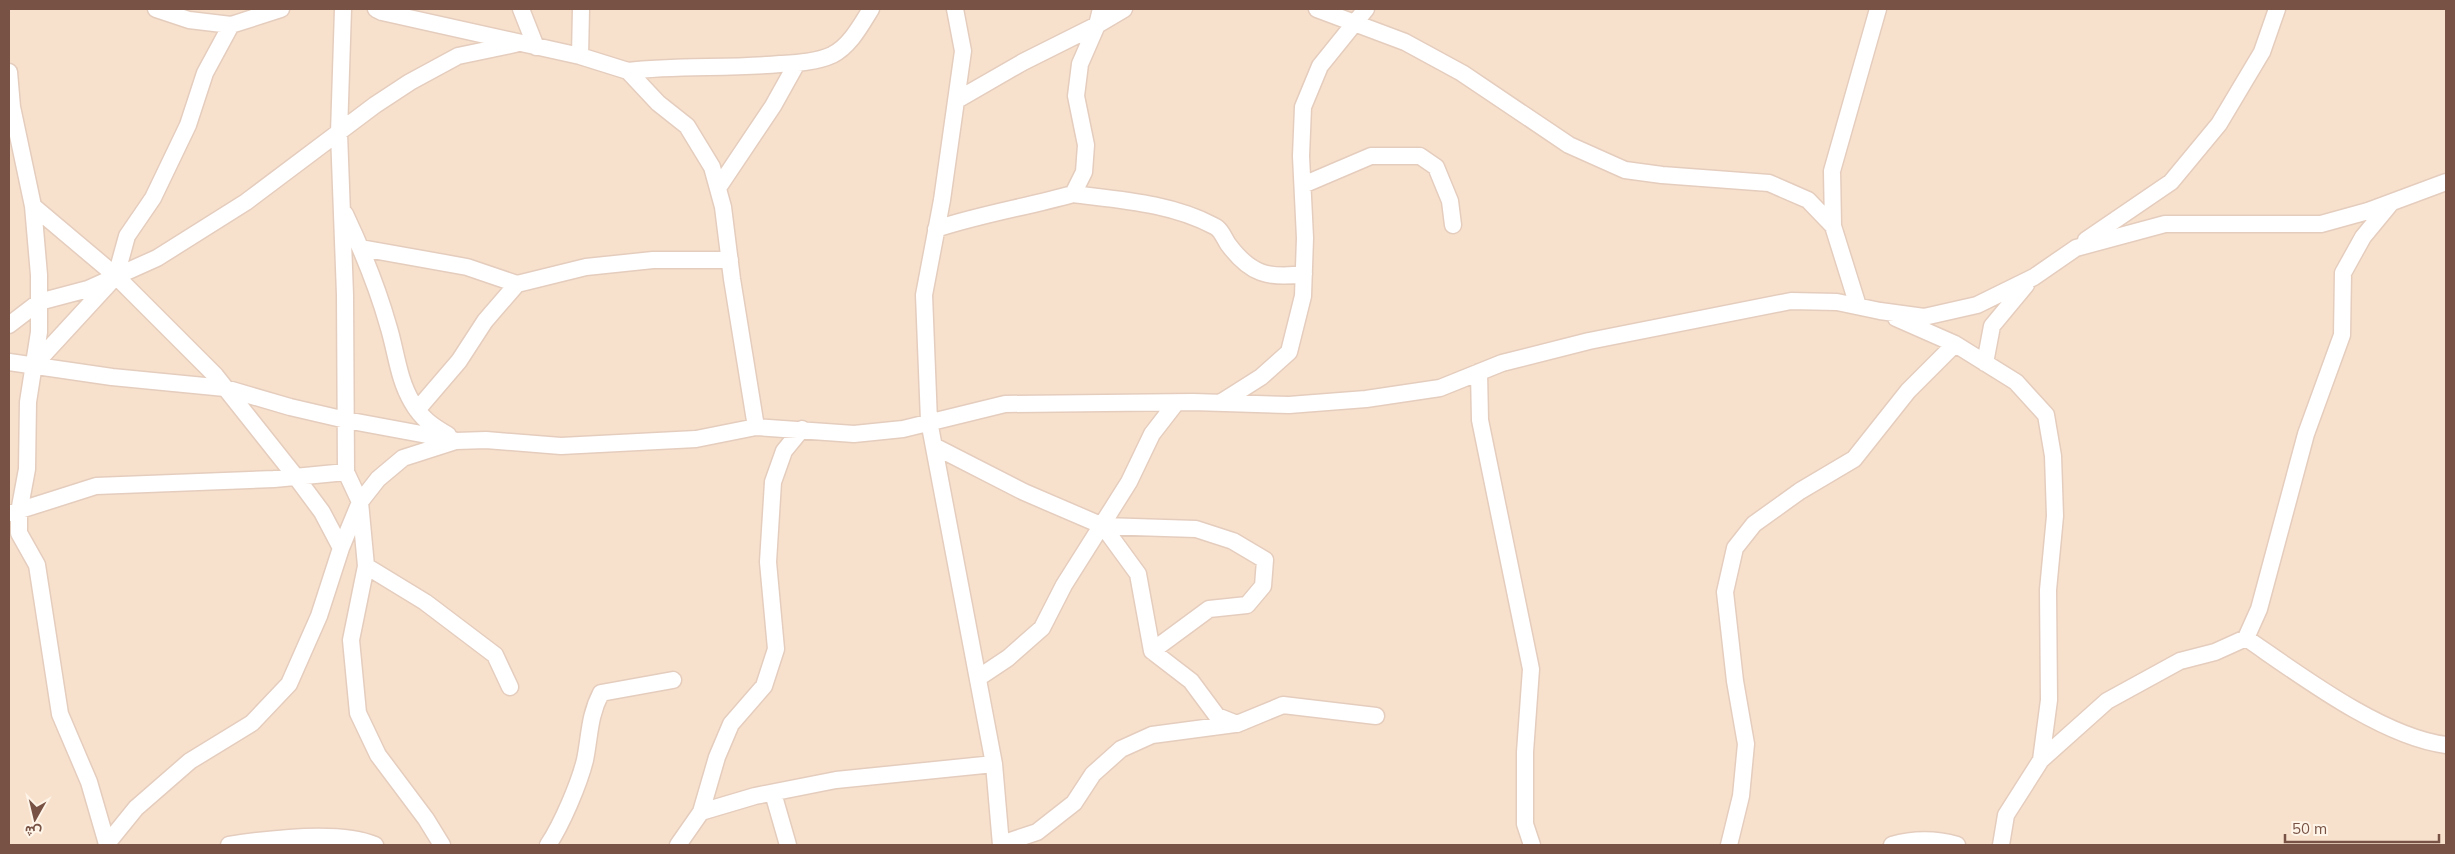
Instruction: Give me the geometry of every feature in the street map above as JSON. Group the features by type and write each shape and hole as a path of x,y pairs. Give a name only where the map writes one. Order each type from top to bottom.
{"street":[{"path":"156,9 189,20 231,25 281,9"},
{"path":"343,9 339,133 346,472 360,502 366,566 351,640 358,713 378,755 426,819 442,845"},
{"path":"376,9 382,12 580,56 628,71 659,68 754,67 797,63 832,54 858,33 870,9"},
{"path":"521,9 536,47"},
{"path":"580,56 581,9"},
{"path":"955,9 963,50 957,100 924,295 929,421 994,764 1001,844 1037,832 1074,803 1093,774 1121,749 1152,735 1237,724 1283,705 1376,716"},
{"path":"1073,194 1084,172 1086,145 1076,96 1080,64 1098,26 1101,9"},
{"path":"957,100 1023,62 1098,26 1124,9"},
{"path":"1317,9 1405,42 1462,73 1569,145 1625,170 1662,175 1769,183 1808,200 1833,226"},
{"path":"1220,403 1261,377 1289,352 1303,296 1305,238 1300,156 1303,106 1320,66 1366,9"},
{"path":"1866,9 1872,26"},
{"path":"1858,306 1833,226 1832,171 1878,9"},
{"path":"9,362 112,377 226,388 290,407 346,420 456,440 486,440 561,446 696,438 756,427 854,434 903,429 929,421 1005,404 1220,403 1289,405 1366,399 1440,388 1502,363 1589,341 1791,301 1837,302 1880,311 1924,317 1977,305 2034,277 2172,182 2220,124 2262,52 2276,9"},
{"path":"34,365 116,276 127,236 153,198 188,125 205,73 231,25"},
{"path":"9,325 39,302 88,288 158,258 246,202 410,82 458,56 519,43"},
{"path":"718,188 773,106 797,63"},
{"path":"628,71 658,103 687,126 712,167 723,207 756,427"},
{"path":"9,72 12,107 33,206 39,302 39,332 28,402 27,469 14,513 19,533 37,565 60,714 88,782 106,845"},
{"path":"1302,185 1371,156 1420,156 1436,167 1450,201 1453,225"},
{"path":"2076,248 2164,224 2321,224 2392,202 2446,182"},
{"path":"936,229 973,217 1028,207 1073,194 1181,211 1217,227 1245,264 1261,274 1286,276 1304,274"},
{"path":"2002,845 2006,814 2041,760 2106,701 2180,661 2215,652 2246,638 2259,609 2306,434 2342,334 2343,273 2364,237 2392,202"},
{"path":"33,206 116,276 178,336 226,388 322,512 341,548"},
{"path":"341,206 361,248 388,325 400,374 411,402 425,422 456,440"},
{"path":"361,248 467,267 517,284"},
{"path":"417,410 459,361 486,321 517,284 548,274 586,267 653,260 730,260"},
{"path":"1985,363 1992,326 2007,306 2034,277"},
{"path":"1880,311 1955,344 2016,382 2046,415 2053,456 2055,516 2048,590 2050,700 2041,760"},
{"path":"1729,845 1741,796 1746,744 1735,681 1725,592 1735,548 1754,524 1800,492 1854,459 1908,391 1955,344"},
{"path":"1479,372 1480,420 1531,669 1525,752 1524,824 1532,845"},
{"path":"978,678 1008,658 1042,628 1064,585 1130,482 1152,434 1176,403"},
{"path":"678,845 701,812 717,757 731,724 764,686 776,649 768,562 773,482 784,451 802,429"},
{"path":"106,845 136,808 190,761 252,723 288,684 319,616 341,548 360,502 378,479 403,458 456,440"},
{"path":"934,446 1024,492 1103,526 1196,529 1233,541 1265,560 1263,586 1247,605 1209,609 1152,651"},
{"path":"14,513 96,486 296,477 346,472"},
{"path":"1103,526 1138,574 1152,651 1191,681 1217,716 1237,724"},
{"path":"366,566 425,602 495,655 510,687"},
{"path":"2246,638 2323,691 2385,724 2430,743 2446,745"},
{"path":"548,845 557,831 584,762 593,710 602,693 673,680"},
{"path":"701,812 773,793 836,780 994,764"},
{"path":"773,793 788,845"},
{"path":"229,845 275,838 359,838 375,845"},
{"path":"1892,845 1904,842 1941,840 1957,845"}],"shaded area":[{"path":"9,9 2446,9 2446,845 9,845"}]}
